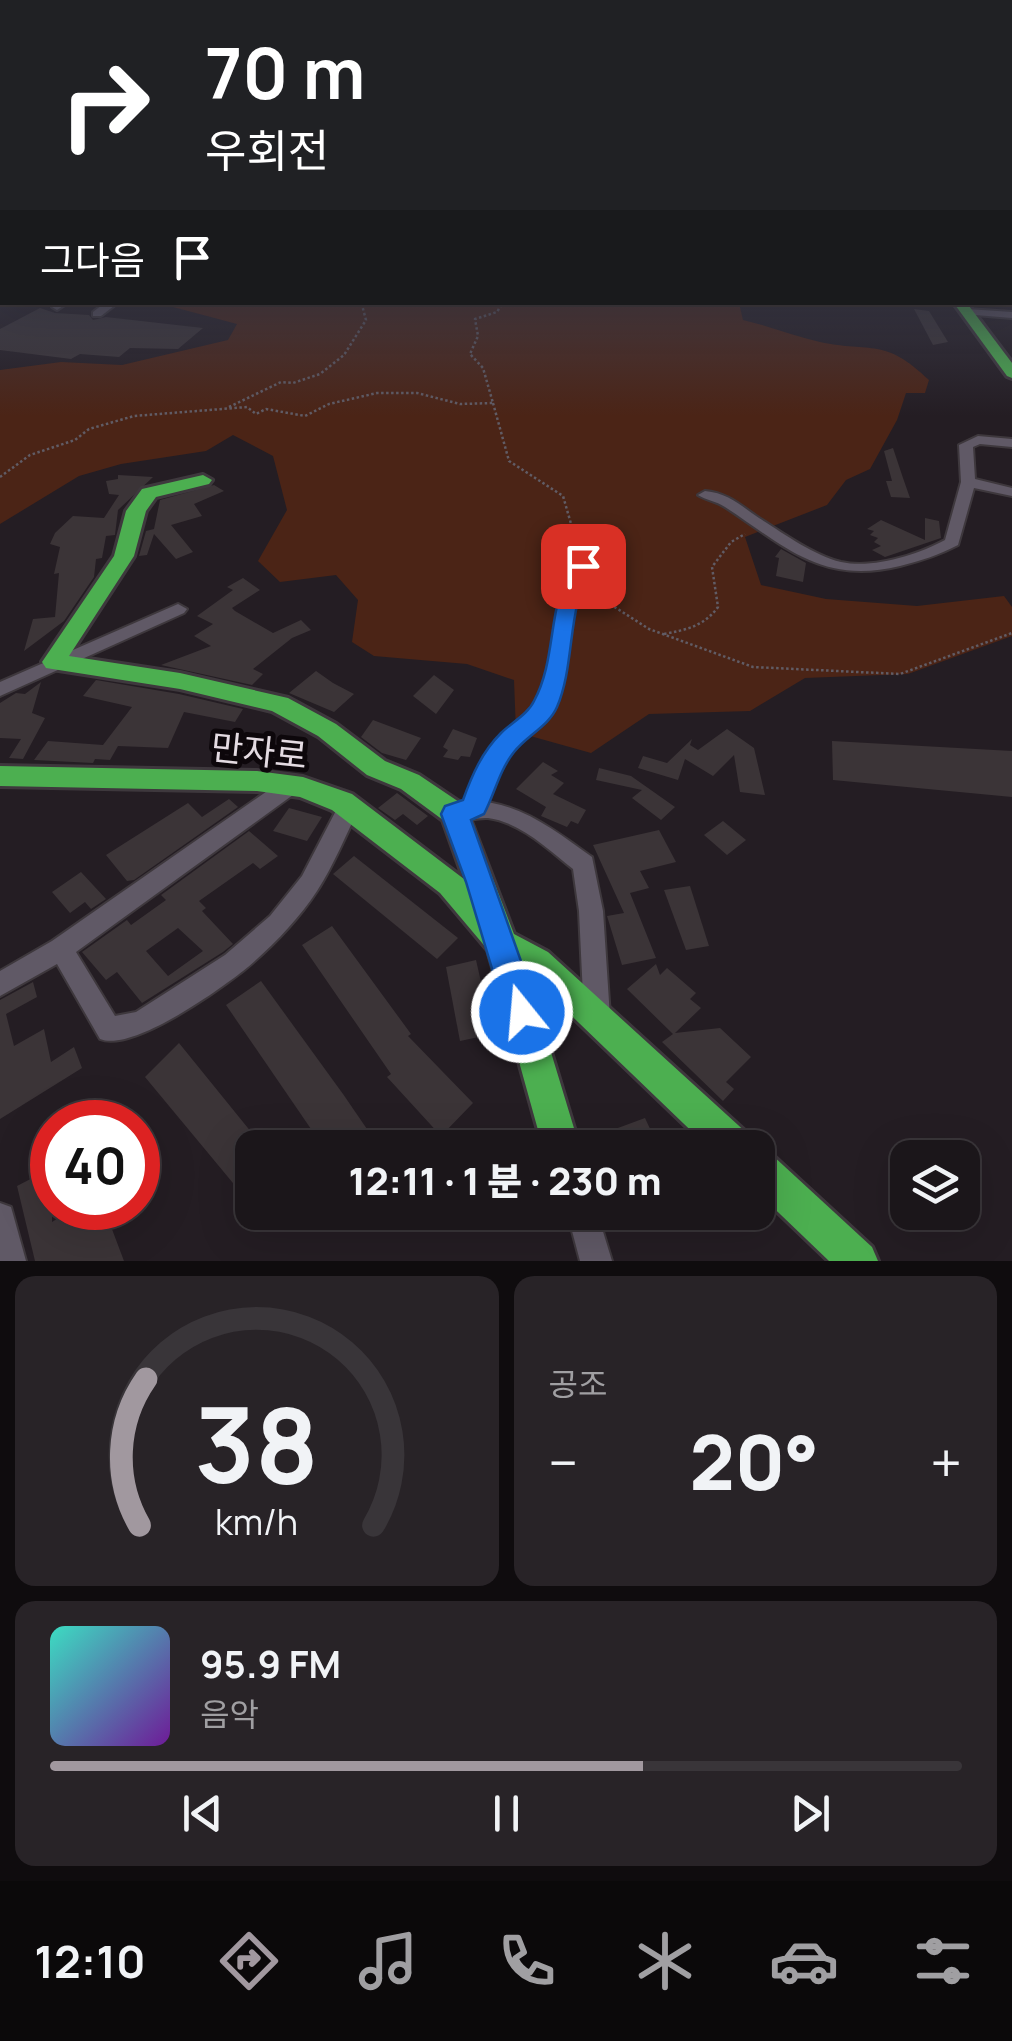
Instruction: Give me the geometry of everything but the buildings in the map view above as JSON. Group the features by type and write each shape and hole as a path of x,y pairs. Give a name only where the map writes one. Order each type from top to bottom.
{"street":[{"path":"97,314 110,305"},
{"path":"963,307 1012,315"},
{"path":"963,307 1010,368"},
{"path":"705,495 722,496 836,566 867,566 934,554 952,542 968,482 966,444 978,440 1012,443"},
{"path":"54,662 124,556 136,511 149,493 203,480"},
{"path":"968,482 1012,492"},
{"path":"0,690 54,662 178,609"},
{"path":"54,662 180,681 279,704 327,730 376,768 465,810 518,818 584,864 591,911 597,1018"},
{"name":"만자로","path":"0,776 257,781 290,786 349,807 450,884 502,943 537,962 717,1130"},
{"path":"0,984 60,949 290,786"},
{"path":"60,949 109,1030 141,1023 234,963 278,923 310,883 349,807"},
{"path":"465,810 557,1130"},
{"path":"775,1183 858,1261"},
{"path":"0,1218 10,1261"},
{"path":"587,1230 596,1261"}],"lane":[{"path":"465,810 506,743 544,708 554,681 572,582 583,566"}],"path":[{"path":"228,408 281,382 291,385 311,378 348,352 366,320 362,305"},
{"path":"502,305 498,312 475,320 478,336 470,354 483,368 509,461 564,496 583,566 613,606 662,634 753,667 900,674 1012,633"},
{"path":"0,477 30,455 76,440 88,429 134,416 247,406 256,414 266,409 305,416 329,404 377,393 417,393 460,404 493,403"},
{"path":"662,634 690,630 709,622 718,607 712,567 731,542 766,526"}],"shaded area":[{"path":"166,305 739,305 743,320 820,342 888,352 914,366 929,380 925,393 906,393 897,420 870,469 846,480 827,505 745,537 761,585 826,599 917,606 1004,596 1012,607 1012,636 908,674 805,678 750,711 649,714 591,753 516,732 514,680 467,664 374,656 352,642 358,600 336,575 280,582 258,561 287,510 273,456 233,435 206,451 121,464 79,476 0,524 0,370 61,362 122,365 228,340 237,324"}],"traffic: fast":[{"path":"961,305 1012,373"},
{"path":"203,480 149,493 136,511 124,556 54,662 180,681 279,704 327,730 376,768 410,782 455,814 502,943 557,1130"},
{"path":"0,776 257,781 303,787 342,802 450,884 502,943 537,962 717,1130"},
{"path":"775,1183 858,1261"}],"route":[{"path":"522,1012 471,850 455,814 474,807 486,772 506,743 544,708 554,681 572,582 583,566"}]}
